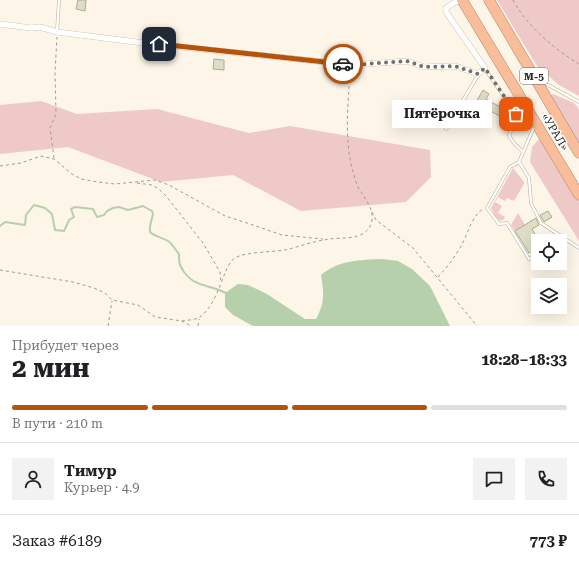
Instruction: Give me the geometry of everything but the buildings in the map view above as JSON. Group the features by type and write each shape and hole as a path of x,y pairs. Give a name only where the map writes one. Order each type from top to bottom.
{"highway":[{"name":"«УРАЛ»","path":"461,0 579,195"},
{"name":"«УРАЛ»","path":"489,0 579,152"}],"street":[{"path":"0,24 31,28 40,27 57,32 350,64 407,61 424,67 455,66 478,74 485,68 446,12 446,8 461,0"}],"lane":[{"path":"57,32 59,0"},
{"path":"485,68 516,114 516,120 509,135 514,143 523,152"},
{"path":"446,129 478,74"},
{"path":"535,78 579,102"},
{"path":"531,258 529,259 507,223 498,224 487,208 510,167 519,162 536,123"},
{"path":"519,162 529,178 531,203 537,217 541,223 557,234"},
{"path":"567,240 579,248"}],"path":[{"path":"513,0 519,12 544,38 579,64"},
{"path":"54,159 50,128 56,114 55,72 57,32"},
{"path":"350,64 347,132 349,157 356,183 376,220 413,248 477,326"},
{"path":"0,166 21,163 41,156 54,159 72,174 81,179 115,184 155,180 169,185 225,216 282,235 325,239 358,237 366,232 372,221 372,211"},
{"path":"134,182 152,185 166,196 210,254 220,272 221,283"},
{"path":"438,278 450,264 463,243 469,227 478,212 488,206"},
{"path":"198,326 199,318 210,306 228,267 235,258 252,253 286,250 325,239"},
{"path":"0,270 73,282 94,288 112,300 138,305 155,317 182,321 199,318"},
{"path":"108,326 112,300"},
{"path":"182,321 191,326"}],"shaded area":[{"path":"497,0 579,0 579,96 559,85 537,66"},
{"path":"553,94 574,103 579,109 579,144 551,97"},
{"path":"41,101 77,114 157,109 249,133 290,126 430,150 431,177 406,202 301,211 233,175 161,182 68,147 0,154 0,105"},
{"path":"539,139 542,140 579,202 579,241 530,162 532,147"},
{"path":"513,168 524,184 514,201 507,198 505,201 498,197 495,202 502,206 498,213 505,217 500,221 495,216 491,208"},
{"path":"518,213 525,225 515,231 511,225"},
{"path":"382,259 398,261 412,269 430,286 450,326 253,326 233,315 225,307 225,293 238,284 248,285 267,294 305,319 316,319 321,308 323,298 321,275 335,266 342,264"}],"waterway":[{"path":"0,226 5,222 25,225 26,215 34,205 45,208 52,214 55,230 64,231 69,220 74,217 71,209 75,207 93,209 97,217 104,215 107,211 113,208 119,207 128,210 143,206 152,211 153,214 150,232 171,244 179,254 179,262 184,272 193,281 226,293"}],"way so far":[{"path":"343,64 353,65 407,61 424,67 455,66 478,74 485,68 516,114"}],"place":[{"name":"Пятёрочка","path":"516,114"}],"route":[{"path":"159,44 343,64"}]}
